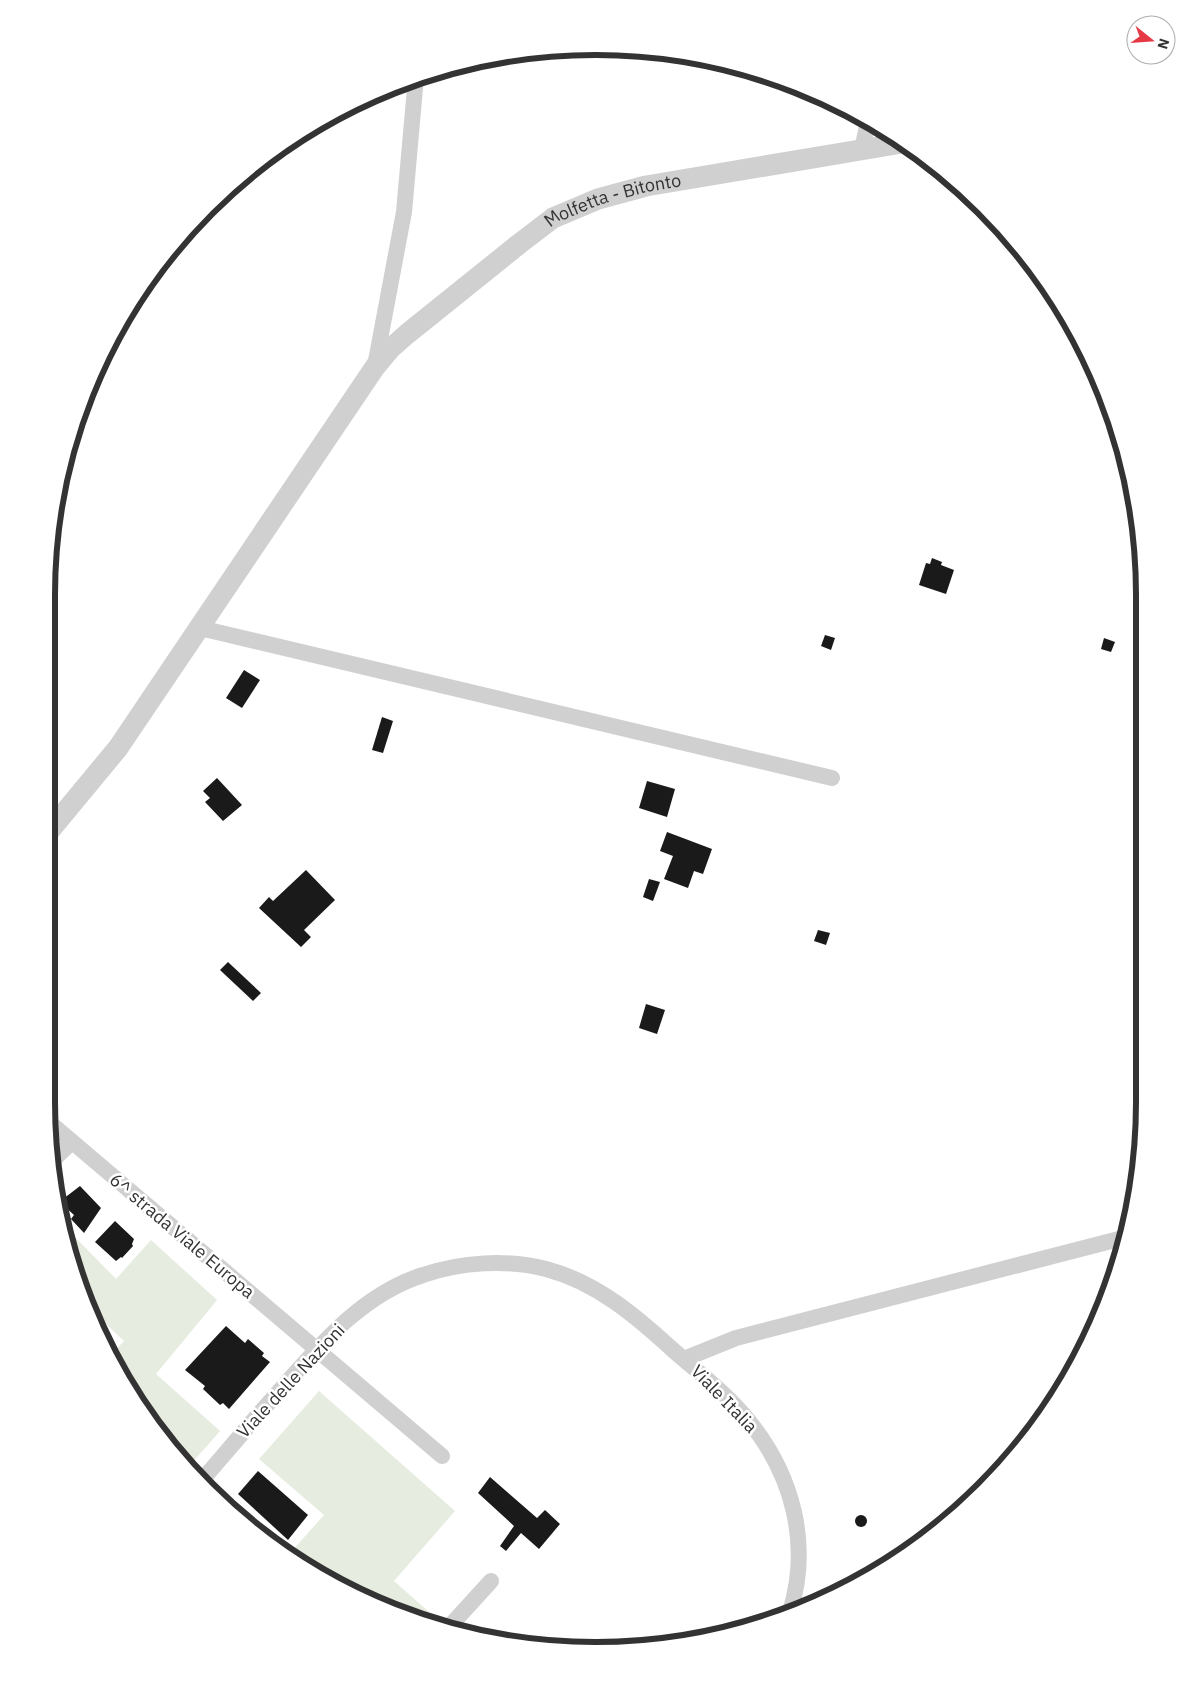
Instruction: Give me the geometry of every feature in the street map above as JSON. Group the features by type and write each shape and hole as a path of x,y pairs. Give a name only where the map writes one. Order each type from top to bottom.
{"street":[{"path":"375,367 404,212 415,86"},
{"path":"862,149 867,127"},
{"name":"Molfetta - Bitonto","path":"55,824 118,748 375,367 390,349 407,334 553,218 598,199 646,186 893,144"},
{"path":"200,628 832,778"},
{"name":"6^ strada Viale Europa","path":"56,1128 442,1456"},
{"path":"58,1155 72,1142"},
{"path":"684,1359 736,1338 1118,1240"},
{"name":"Viale delle Nazioni","path":"205,1475 330,1334 361,1308 394,1287 423,1275 482,1264 516,1263 547,1269 577,1280 612,1299 643,1322 684,1359"},
{"name":"Viale Italia","path":"684,1359 748,1420 766,1444 786,1486 794,1507 800,1548 792,1605"},
{"path":"453,1623 491,1581"}],"shaded area":[{"path":"71,1233 116,1279 151,1240 217,1300 156,1374 220,1431 193,1462 167,1431 127,1372 116,1350 124,1341 101,1319 84,1275"},
{"path":"319,1391 455,1511 394,1581 429,1612 427,1615 389,1601 356,1586 325,1570 293,1550 324,1515 259,1459"}],"building":[{"path":"932,558 942,562 941,565 954,570 946,594 919,585 926,563 930,564"},
{"path":"825,635 835,638 831,650 821,646"},
{"path":"1104,638 1115,642 1111,652 1101,649"},
{"path":"244,670 260,680 242,708 226,698"},
{"path":"382,717 393,721 383,753 372,750"},
{"path":"217,778 242,805 223,821 205,802 210,798 203,791"},
{"path":"647,781 675,789 667,817 639,808"},
{"path":"667,832 712,849 703,874 694,871 688,888 664,879 673,856 660,851"},
{"path":"306,870 335,900 304,930 311,937 301,947 259,908 269,897 273,901"},
{"path":"649,879 660,882 653,901 643,897"},
{"path":"818,930 830,933 826,945 814,941"},
{"path":"228,962 261,993 253,1001 220,970"},
{"path":"646,1004 665,1010 657,1034 639,1028"},
{"path":"80,1186 101,1208 84,1233 71,1219 74,1215 65,1207 64,1198"},
{"path":"115,1221 134,1239 133,1246 122,1258 116,1261 95,1242"},
{"path":"226,1326 245,1343 248,1339 264,1353 262,1356 270,1362 229,1409 223,1403 220,1405 203,1389 205,1386 185,1370"},
{"path":"258,1471 308,1515 288,1540 238,1494"},
{"path":"490,1477 537,1518 545,1510 560,1524 539,1549 521,1533 506,1551 500,1546 514,1526 478,1493"},
{"path":"861,1515 867,1521 861,1527 855,1521"}]}
